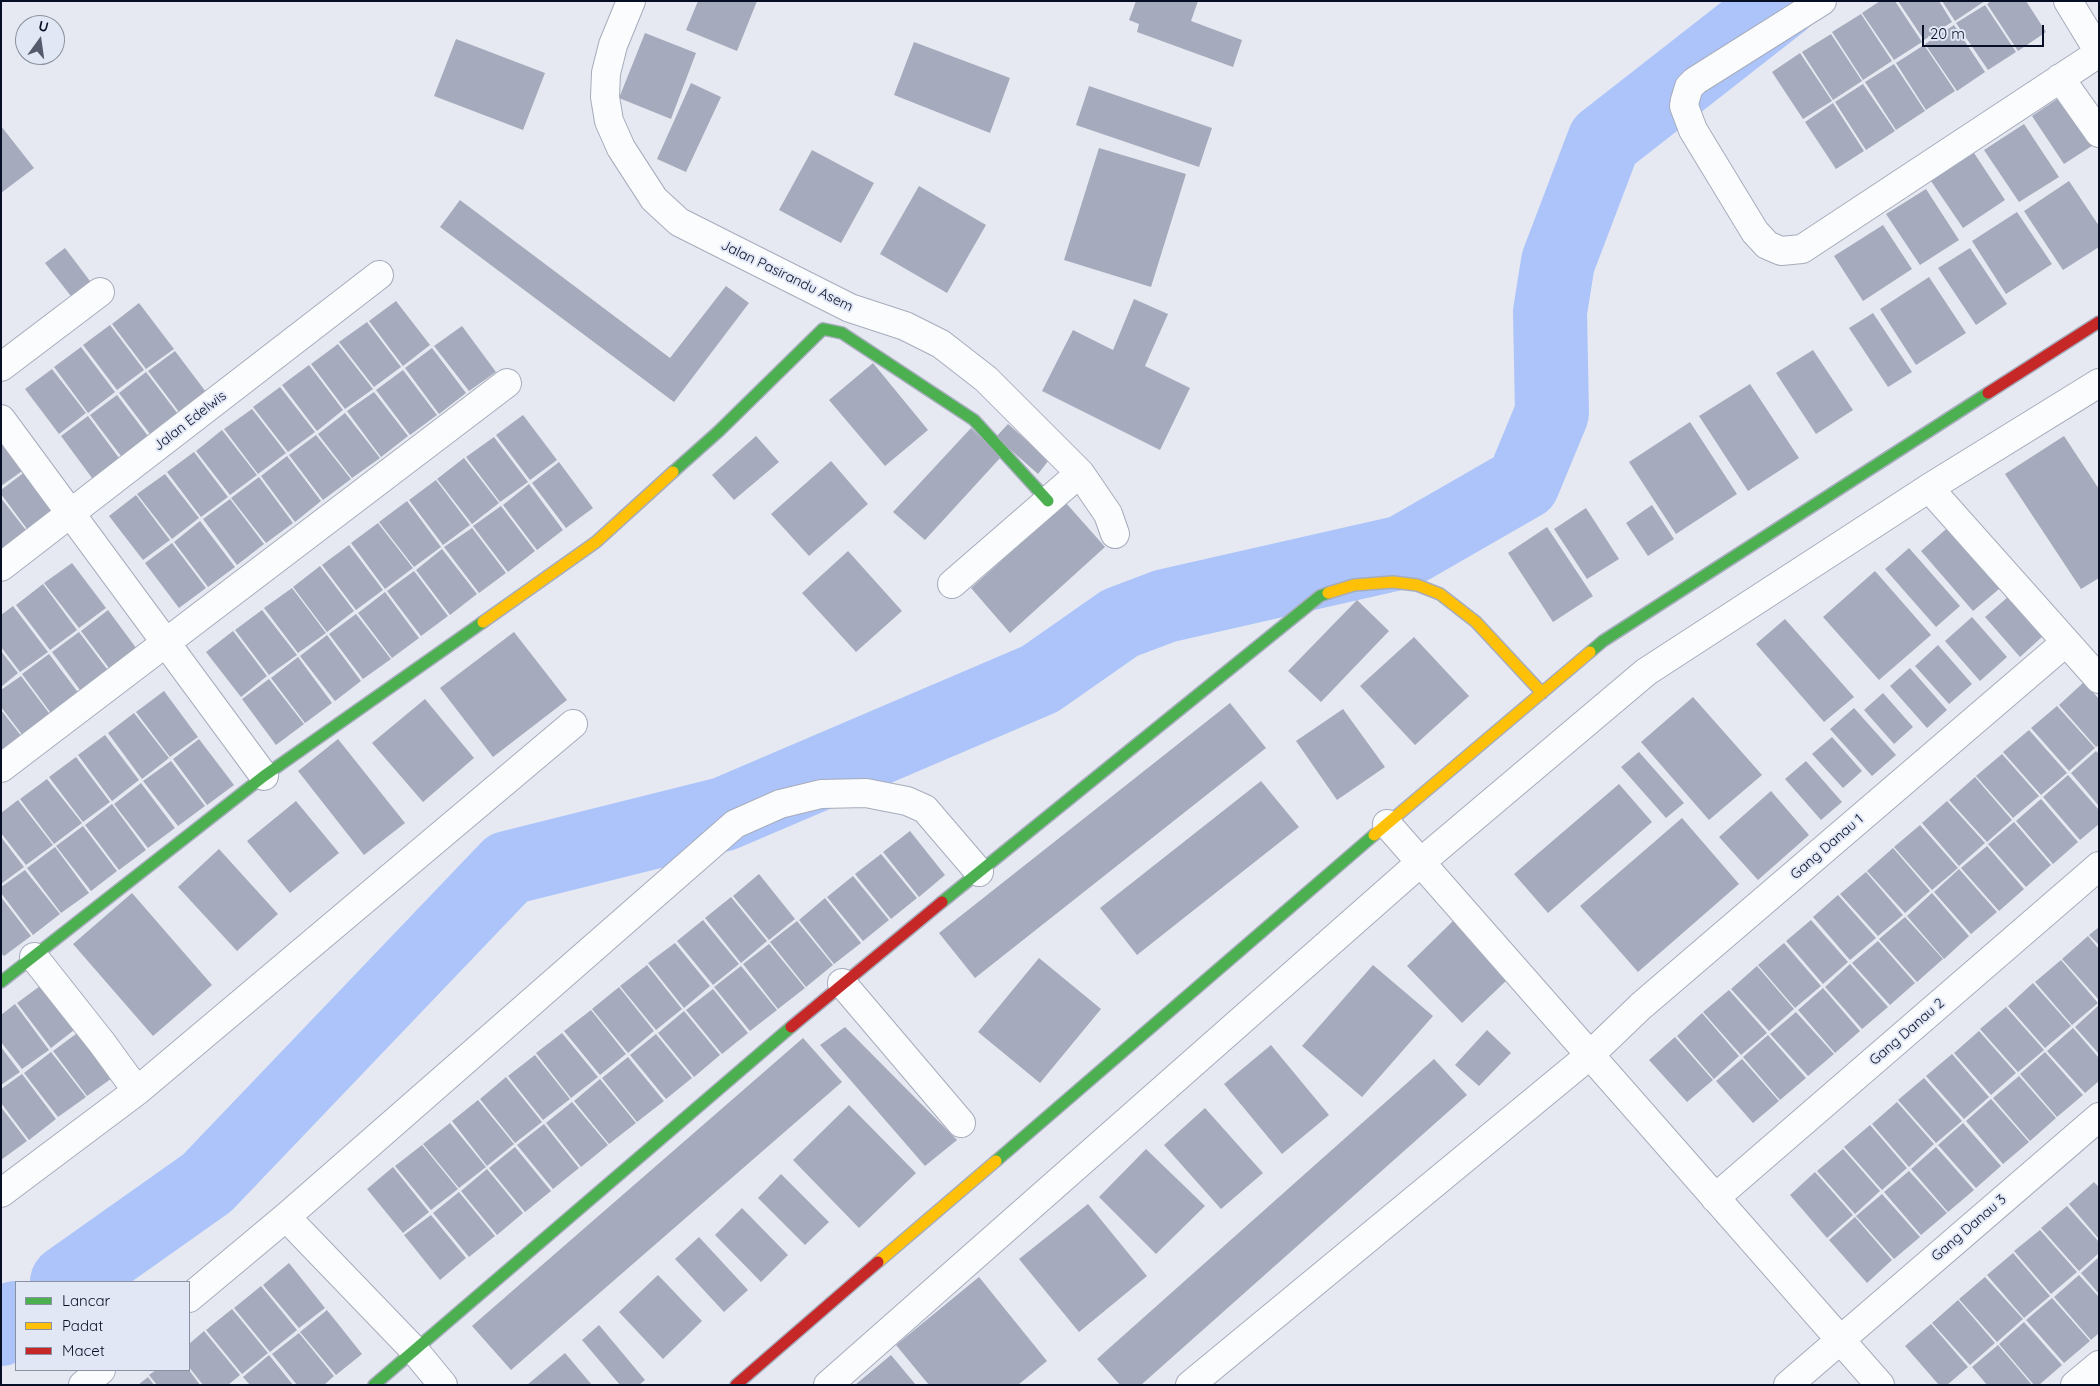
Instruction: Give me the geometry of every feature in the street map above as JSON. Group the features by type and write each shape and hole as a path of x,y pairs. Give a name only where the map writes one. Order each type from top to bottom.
{"street":[{"name":"Jalan Pasirandu Asem","path":"631,1 613,45 606,73 605,97 609,121 621,148 654,199 679,222 850,308 905,326 941,344 986,379 1080,473 1108,514 1115,534"},
{"path":"1822,1 1695,80 1690,87 1684,106 1693,130 1755,232 1767,245 1781,251 1802,249 2099,52 2068,1"},
{"path":"2060,78 2099,133"},
{"name":"Jalan Edelwis","path":"1,567 379,275"},
{"path":"1,367 100,292"},
{"path":"736,1385 1387,824 1603,641 2099,322"},
{"path":"1,982 264,776 596,542 719,431 822,329 842,333 974,420 1048,501"},
{"path":"1,768 507,383"},
{"path":"828,1385 1421,862 1646,672 1929,488 2099,383"},
{"path":"1,419 264,776"},
{"path":"952,584 1080,473"},
{"path":"1929,488 2099,679"},
{"path":"374,1385 842,983 1320,596 1354,585 1392,582 1417,585 1440,594 1476,622 1542,693"},
{"name":"Gang Danau 1","path":"1190,1385 1590,1056 1641,1006 2066,642"},
{"path":"1,1193 137,1091 573,724"},
{"path":"190,1297 286,1217 735,824 780,804 821,794 866,793 907,801 925,809 979,872"},
{"path":"1387,824 1880,1385"},
{"name":"Gang Danau 2","path":"1715,1198 2099,866"},
{"path":"34,957 102,1043 137,1091"},
{"path":"842,983 961,1123"},
{"name":"Gang Danau 3","path":"1788,1385 2099,1117"},
{"path":"286,1217 415,1351 443,1385"},
{"path":"2075,1385 2099,1365"},
{"path":"83,1385 101,1371"}],"building":[{"path":"698,1 757,1 737,51 686,30"},
{"path":"1136,1 1198,1 1191,21 1242,40 1233,67 1137,32 1139,24 1129,20"},
{"path":"1880,1 1895,1 1922,42 1894,60 1862,13"},
{"path":"1898,1 1939,1 1952,22 1924,40"},
{"path":"1942,1 1985,1 1955,21"},
{"path":"1991,1 2026,1 2046,32 2018,51 1987,4"},
{"path":"1985,5 2016,52 1988,70 1956,23"},
{"path":"1861,14 1892,61 1863,80 1832,32"},
{"path":"1954,25 1985,72 1957,91 1925,44"},
{"path":"645,33 696,53 671,119 619,98"},
{"path":"1831,34 1862,81 1833,100 1802,52"},
{"path":"456,39 545,73 523,130 434,96"},
{"path":"914,42 1010,78 990,133 894,95"},
{"path":"1924,45 1955,91 1926,110 1896,63"},
{"path":"1800,53 1832,101 1803,119 1772,72"},
{"path":"1894,64 1925,111 1896,130 1865,82"},
{"path":"691,83 721,97 686,172 657,159"},
{"path":"1863,84 1895,131 1866,150 1835,102"},
{"path":"1089,86 1212,128 1199,167 1076,125"},
{"path":"2066,93 2098,142 2064,164 2032,116"},
{"path":"1833,103 1864,151 1836,169 1805,122"},
{"path":"2024,124 2059,177 2019,202 1984,150"},
{"path":"1,126 34,168 1,193"},
{"path":"1099,148 1186,174 1151,287 1064,260"},
{"path":"812,150 874,183 841,243 779,210"},
{"path":"1974,153 2005,200 1963,228 1931,181"},
{"path":"2069,181 2099,226 2099,247 2063,270 2024,211"},
{"path":"919,186 986,225 947,293 880,254"},
{"path":"1926,189 1959,240 1920,265 1886,214"},
{"path":"460,200 670,358 726,286 749,303 674,402 440,227"},
{"path":"2017,212 2052,264 2006,294 1972,241"},
{"path":"1883,225 1912,269 1863,301 1834,256"},
{"path":"65,248 93,285 74,300 45,263"},
{"path":"1970,248 2007,304 1976,325 1938,268"},
{"path":"1929,277 1966,333 1916,365 1880,309"},
{"path":"1134,299 1168,314 1145,366 1190,388 1160,450 1042,391 1073,330 1113,350"},
{"path":"396,301 430,345 403,366 369,321"},
{"path":"139,303 174,349 146,369 112,324"},
{"path":"1873,313 1912,372 1888,387 1849,328"},
{"path":"367,322 401,367 374,387 339,342"},
{"path":"110,325 144,370 117,390 83,345"},
{"path":"462,326 496,372 469,391 434,346"},
{"path":"338,344 373,389 345,409 311,364"},
{"path":"81,347 115,392 88,413 54,367"},
{"path":"432,348 466,393 439,414 405,368"},
{"path":"1813,350 1853,410 1816,434 1776,373"},
{"path":"175,351 209,396 182,416 148,371"},
{"path":"873,363 928,430 885,466 829,400"},
{"path":"309,365 343,410 317,431 282,385"},
{"path":"52,369 86,413 59,434 25,389"},
{"path":"403,370 437,415 410,435 376,390"},
{"path":"146,372 181,418 153,438 119,393"},
{"path":"1750,384 1799,458 1748,491 1699,416"},
{"path":"280,387 315,432 288,452 253,407"},
{"path":"374,392 408,436 381,457 347,411"},
{"path":"117,395 151,440 124,460 90,415"},
{"path":"252,409 286,453 258,474 224,429"},
{"path":"345,413 380,458 352,478 318,434"},
{"path":"523,415 557,460 530,480 496,435"},
{"path":"88,416 122,462 95,482 61,436"},
{"path":"1690,422 1737,494 1676,534 1629,462"},
{"path":"1008,424 1049,460 1038,474 996,437"},
{"path":"971,428 1001,457 925,540 893,512"},
{"path":"222,430 257,475 230,495 196,451"},
{"path":"316,435 351,479 323,500 289,455"},
{"path":"756,436 779,462 734,500 712,475"},
{"path":"2064,436 2099,489 2099,578 2081,589 2005,474"},
{"path":"494,437 528,482 500,502 466,457"},
{"path":"1,438 25,469 1,486"},
{"path":"194,452 228,497 201,517 167,472"},
{"path":"287,456 321,501 295,522 261,476"},
{"path":"464,458 499,503 472,524 437,479"},
{"path":"831,461 868,504 809,556 771,514"},
{"path":"559,462 593,508 566,528 532,483"},
{"path":"26,471 60,517 33,537 1,494 1,490"},
{"path":"165,474 199,518 172,539 137,494"},
{"path":"259,477 293,523 266,543 231,498"},
{"path":"436,480 470,525 443,545 409,500"},
{"path":"529,484 563,530 537,550 503,505"},
{"path":"136,495 170,540 143,560 109,516"},
{"path":"1,498 32,538 1,555"},
{"path":"230,499 264,544 237,565 203,519"},
{"path":"407,501 441,547 414,567 379,522"},
{"path":"1066,503 1105,547 1010,633 971,588"},
{"path":"1652,505 1674,539 1648,556 1626,523"},
{"path":"501,506 535,551 508,572 473,526"},
{"path":"1586,508 1619,559 1587,579 1554,529"},
{"path":"200,521 235,567 208,587 174,542"},
{"path":"378,523 413,568 385,589 351,543"},
{"path":"1952,524 2005,584 1973,611 1921,551"},
{"path":"1547,527 1593,596 1553,622 1508,553"},
{"path":"472,528 506,573 479,593 444,547"},
{"path":"172,543 206,588 179,608 145,563"},
{"path":"349,545 383,590 356,610 322,565"},
{"path":"1909,548 1960,606 1936,627 1885,569"},
{"path":"442,549 477,594 450,615 416,570"},
{"path":"848,551 902,611 856,652 802,593"},
{"path":"72,563 106,608 79,628 44,583"},
{"path":"320,566 354,611 327,632 293,587"},
{"path":"414,571 448,616 421,636 387,591"},
{"path":"1875,571 1931,635 1879,680 1823,617"},
{"path":"43,584 77,630 50,650 16,605"},
{"path":"292,588 326,633 298,653 264,608"},
{"path":"385,592 419,638 392,658 358,613"},
{"path":"2009,596 2043,636 2020,657 1985,617"},
{"path":"1357,600 1389,631 1321,702 1288,671"},
{"path":"13,606 48,652 20,672 1,647 1,615"},
{"path":"108,610 142,656 115,676 81,631"},
{"path":"262,610 297,655 269,675 235,630"},
{"path":"356,614 391,659 363,679 329,634"},
{"path":"1972,617 2007,657 1980,681 1945,641"},
{"path":"1785,619 1854,697 1824,722 1756,644"},
{"path":"233,631 267,676 241,697 206,652"},
{"path":"79,632 113,677 86,698 52,652"},
{"path":"514,632 567,700 493,757 440,688"},
{"path":"327,635 361,681 335,701 300,656"},
{"path":"1414,637 1469,696 1415,745 1360,686"},
{"path":"1938,645 1972,684 1949,704 1915,666"},
{"path":"1,651 18,673 1,687"},
{"path":"49,654 83,699 56,720 22,674"},
{"path":"298,657 332,703 305,723 271,678"},
{"path":"1910,668 1947,710 1927,728 1890,686"},
{"path":"21,676 55,721 27,741 1,707 1,690"},
{"path":"269,679 304,724 276,745 242,699"},
{"path":"2084,682 2099,699 2099,745 2096,747 2059,705"},
{"path":"164,691 198,737 170,757 136,712"},
{"path":"1883,693 1913,727 1894,744 1864,710"},
{"path":"1693,697 1762,775 1709,820 1641,742"},
{"path":"425,699 474,758 423,802 372,743"},
{"path":"1230,703 1266,748 975,978 939,933"},
{"path":"2057,706 2095,748 2069,771 2031,728"},
{"path":"1854,708 1896,755 1872,776 1830,729"},
{"path":"1343,709 1385,767 1337,800 1296,741"},
{"path":"1,710 26,742 1,761"},
{"path":"134,713 169,758 142,779 108,733"},
{"path":"2029,730 2067,773 2041,795 2003,752"},
{"path":"105,735 139,780 112,801 78,755"},
{"path":"1832,737 1862,771 1843,788 1812,754"},
{"path":"199,739 234,785 207,805 173,759"},
{"path":"338,739 405,823 364,855 298,771"},
{"path":"2096,751 2099,754 2099,806 2071,773"},
{"path":"1639,752 1684,803 1666,818 1621,767"},
{"path":"2002,754 2039,796 2013,818 1976,776"},
{"path":"76,757 110,802 83,822 49,777"},
{"path":"171,761 205,806 178,826 143,781"},
{"path":"1806,761 1842,802 1821,820 1785,779"},
{"path":"2068,775 2099,810 2099,824 2080,840 2043,797"},
{"path":"1975,777 2012,820 1987,842 1949,800"},
{"path":"47,779 82,823 54,844 20,799"},
{"path":"1261,781 1299,827 1137,955 1100,908"},
{"path":"141,783 175,828 148,848 114,804"},
{"path":"1619,784 1652,822 1548,913 1514,874"},
{"path":"1771,791 1809,835 1758,880 1719,837"},
{"path":"2041,799 2078,842 2053,864 2016,821"},
{"path":"18,800 53,845 26,865 1,833 1,813"},
{"path":"296,801 339,853 290,893 247,841"},
{"path":"1947,801 1985,843 1959,866 1922,823"},
{"path":"112,804 146,850 119,870 85,825"},
{"path":"1682,818 1739,884 1638,972 1580,906"},
{"path":"2014,822 2051,865 2026,887 1988,844"},
{"path":"1920,825 1958,868 1932,890 1894,847"},
{"path":"83,826 117,871 91,891 56,846"},
{"path":"910,831 945,875 919,897 883,852"},
{"path":"1,837 24,867 1,884"},
{"path":"1987,846 2024,889 1999,911 1961,868"},
{"path":"55,847 89,893 61,913 27,868"},
{"path":"1893,848 1930,891 1905,913 1867,871"},
{"path":"219,849 278,914 237,951 178,887"},
{"path":"881,854 917,898 891,919 855,874"},
{"path":"1959,869 1997,912 1971,934 1934,892"},
{"path":"25,870 60,914 33,935 1,893 1,887"},
{"path":"1866,872 1903,915 1878,936 1840,894"},
{"path":"759,874 795,919 769,940 733,896"},
{"path":"853,876 889,920 863,941 827,897"},
{"path":"132,893 212,985 153,1036 73,944"},
{"path":"1932,893 1969,936 1944,959 1907,916"},
{"path":"1838,895 1876,938 1850,960 1813,917"},
{"path":"1,897 31,936 4,956 1,953"},
{"path":"731,897 767,941 741,963 705,918"},
{"path":"825,898 861,943 834,964 799,920"},
{"path":"1905,917 1943,959 1917,982 1879,939"},
{"path":"703,920 739,964 713,985 677,941"},
{"path":"1811,920 1848,962 1823,984 1786,941"},
{"path":"797,921 833,965 806,987 770,942"},
{"path":"1453,921 1508,979 1462,1023 1407,966"},
{"path":"2099,927 2099,945 2089,935"},
{"path":"2088,936 2099,949 2099,1000 2062,959"},
{"path":"1878,941 1915,983 1890,1005 1852,963"},
{"path":"675,943 710,986 684,1008 648,963"},
{"path":"1784,943 1821,986 1795,1008 1758,965"},
{"path":"769,944 805,988 778,1009 743,964"},
{"path":"1039,958 1101,1009 1040,1083 978,1032"},
{"path":"2061,960 2098,1003 2072,1025 2035,982"},
{"path":"1850,964 1888,1007 1862,1029 1825,987"},
{"path":"647,965 682,1009 656,1030 620,986"},
{"path":"1373,965 1433,1016 1362,1097 1302,1046"},
{"path":"741,966 777,1010 750,1031 714,987"},
{"path":"1757,966 1794,1009 1769,1031 1731,989"},
{"path":"44,983 78,1027 51,1048 17,1003"},
{"path":"2033,983 2071,1026 2045,1048 2008,1006"},
{"path":"619,987 654,1031 628,1053 592,1009"},
{"path":"1823,988 1860,1031 1835,1053 1798,1010"},
{"path":"713,989 748,1033 722,1054 686,1010"},
{"path":"1729,990 1767,1033 1741,1055 1703,1012"},
{"path":"15,1004 49,1050 22,1069 1,1042 1,1015"},
{"path":"2099,1005 2099,1054 2075,1027"},
{"path":"2006,1007 2044,1050 2018,1072 1980,1029"},
{"path":"591,1010 626,1054 600,1075 564,1031"},
{"path":"684,1011 720,1055 694,1077 658,1033"},
{"path":"1796,1012 1834,1054 1808,1076 1770,1034"},
{"path":"1702,1013 1739,1056 1714,1079 1677,1036"},
{"path":"845,1027 957,1140 925,1166 820,1045"},
{"path":"2073,1028 2099,1058 2099,1081 2085,1093 2047,1051"},
{"path":"1487,1030 1511,1053 1479,1086 1455,1065"},
{"path":"80,1031 115,1076 87,1096 53,1051"},
{"path":"1979,1031 2016,1073 1991,1095 1954,1053"},
{"path":"562,1033 598,1077 571,1098 536,1053"},
{"path":"656,1034 692,1078 666,1099 630,1055"},
{"path":"1768,1035 1806,1078 1780,1100 1743,1057"},
{"path":"1675,1037 1713,1080 1687,1102 1649,1060"},
{"path":"803,1038 842,1082 511,1370 472,1326"},
{"path":"1271,1045 1329,1115 1282,1154 1224,1084"},
{"path":"1,1047 20,1072 1,1085"},
{"path":"51,1052 86,1097 58,1117 24,1073"},
{"path":"2045,1052 2083,1095 2057,1117 2020,1074"},
{"path":"1952,1054 1989,1097 1964,1119 1926,1076"},
{"path":"535,1055 570,1099 543,1120 508,1076"},
{"path":"628,1057 664,1101 637,1122 602,1078"},
{"path":"1434,1059 1467,1095 1141,1385 1120,1385 1097,1359"},
{"path":"1742,1059 1779,1101 1753,1123 1716,1081"},
{"path":"22,1074 56,1119 29,1140 1,1103 1,1089"},
{"path":"2019,1076 2056,1118 2030,1141 1993,1098"},
{"path":"506,1077 542,1122 515,1143 480,1099"},
{"path":"1924,1078 1962,1121 1936,1143 1898,1100"},
{"path":"600,1079 636,1123 609,1144 574,1101"},
{"path":"1991,1099 2029,1142 2003,1164 1966,1121"},
{"path":"478,1100 514,1144 487,1166 452,1121"},
{"path":"572,1102 608,1145 581,1167 546,1123"},
{"path":"1897,1102 1934,1144 1909,1167 1872,1124"},
{"path":"849,1105 916,1173 859,1228 793,1160"},
{"path":"1,1107 27,1141 1,1160"},
{"path":"1205,1108 1263,1173 1221,1209 1164,1145"},
{"path":"450,1123 486,1167 459,1188 423,1144"},
{"path":"1963,1123 2001,1166 1976,1188 1938,1145"},
{"path":"544,1124 579,1168 553,1189 517,1145"},
{"path":"1870,1125 1907,1168 1882,1190 1844,1147"},
{"path":"422,1145 458,1189 431,1210 395,1166"},
{"path":"515,1147 551,1191 525,1212 489,1168"},
{"path":"1936,1147 1974,1190 1948,1212 1911,1169"},
{"path":"1146,1149 1205,1206 1156,1254 1099,1197"},
{"path":"1843,1149 1880,1191 1855,1214 1817,1171"},
{"path":"393,1167 429,1212 403,1233 367,1189"},
{"path":"487,1169 523,1213 497,1235 461,1191"},
{"path":"1909,1171 1947,1213 1921,1235 1884,1192"},
{"path":"1815,1172 1853,1215 1827,1238 1790,1195"},
{"path":"781,1174 829,1222 805,1245 758,1198"},
{"path":"2094,1182 2099,1187 2099,1239 2069,1204"},
{"path":"459,1192 495,1236 469,1257 433,1213"},
{"path":"1882,1194 1920,1237 1894,1259 1856,1216"},
{"path":"1088,1204 1147,1276 1079,1332 1019,1259"},
{"path":"2067,1206 2099,1242 2099,1253 2079,1271 2041,1228"},
{"path":"742,1208 788,1255 761,1282 715,1235"},
{"path":"431,1215 466,1258 440,1280 404,1235"},
{"path":"1855,1217 1892,1260 1867,1283 1829,1240"},
{"path":"2040,1230 2077,1272 2051,1294 2014,1251"},
{"path":"699,1237 748,1290 724,1312 675,1259"},
{"path":"2013,1253 2050,1296 2024,1318 1987,1275"},
{"path":"2099,1257 2099,1294 2081,1273"},
{"path":"289,1263 325,1308 299,1328 263,1285"},
{"path":"658,1275 702,1321 663,1359 619,1312"},
{"path":"2079,1275 2099,1297 2099,1333 2091,1340 2054,1297"},
{"path":"979,1277 1047,1361 1018,1385 929,1385 896,1345"},
{"path":"1985,1277 2023,1319 1997,1342 1959,1299"},
{"path":"261,1286 297,1330 270,1352 234,1308"},
{"path":"2052,1298 2090,1341 2064,1363 2026,1320"},
{"path":"1958,1300 1995,1343 1970,1365 1932,1323"},
{"path":"232,1309 268,1353 242,1374 206,1330"},
{"path":"327,1310 362,1354 336,1375 300,1332"},
{"path":"2024,1322 2062,1365 2039,1385 2034,1385 1999,1344"},
{"path":"1931,1324 1968,1367 1947,1385 1939,1385 1905,1346"},
{"path":"599,1325 645,1380 639,1385 620,1385 582,1340"},
{"path":"204,1331 240,1375 228,1385 203,1385 190,1368 190,1343"},
{"path":"299,1333 334,1376 324,1385 297,1385 272,1354"},
{"path":"1998,1345 2032,1385 1987,1385 1972,1367"},
{"path":"565,1353 592,1385 527,1385"},
{"path":"269,1355 293,1385 250,1385 243,1377"},
{"path":"891,1355 916,1385 855,1385"},
{"path":"155,1371 190,1371 200,1385 157,1385 149,1375"},
{"path":"148,1377 154,1385 138,1385"}],"waterway":[{"path":"68,1281 207,1183 508,868 724,814 1040,679 1120,623 1165,606 1403,552 1523,483 1552,413 1550,312 1558,262 1604,141 1783,1"},
{"path":"1,1329 15,1319"}],"traffic: fast":[{"path":"673,472 719,431 823,329 842,333 974,420 1048,501"},
{"path":"1590,652 1603,641 1988,393"},
{"path":"942,902 1320,596 1328,593"},
{"path":"1,982 264,776 483,622"},
{"path":"996,1161 1374,835"},
{"path":"374,1385 791,1027"}],"traffic: slow":[{"path":"483,622 596,542 673,472"},
{"path":"1328,593 1354,585 1393,582 1417,585 1440,594 1476,622 1542,693"},
{"path":"1374,835 1590,652"},
{"path":"878,1262 996,1161"}],"traffic: jam":[{"path":"1988,393 2099,322"},
{"path":"791,1027 942,902"},
{"path":"736,1385 878,1262"}]}
